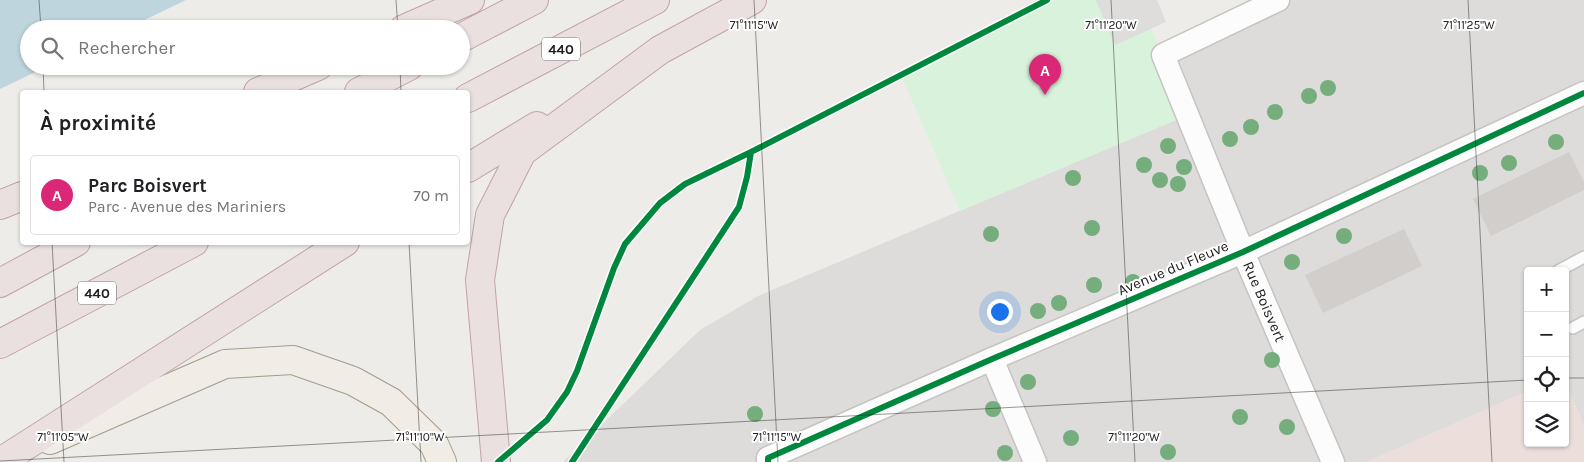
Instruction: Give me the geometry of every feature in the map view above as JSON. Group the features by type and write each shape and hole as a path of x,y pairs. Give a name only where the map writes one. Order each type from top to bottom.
{"highway":[{"path":"424,20 470,0"},
{"path":"470,33 534,0"},
{"name":"440","path":"470,97 655,0"},
{"path":"470,167 660,50 752,0"},
{"path":"496,462 480,280 490,215 522,152 660,50"},
{"path":"263,90 297,75"},
{"path":"363,90 392,75"},
{"path":"0,206 20,197"},
{"path":"0,283 70,245"},
{"name":"440","path":"0,344 188,245"},
{"path":"3,460 340,245"}],"main road":[{"path":"3,460 225,364 293,360 354,381 390,402 434,444 442,462"}],"street":[{"name":"Rue Boisvert","path":"1278,0 1163,55 1243,252 1333,462"},
{"name":"Avenue du Fleuve","path":"768,460 992,359 1243,252 1584,93"},
{"path":"992,359 1035,462"}],"lane":[{"path":"1565,267 1584,257"},
{"path":"1573,328 1584,322"}],"shaded area":[{"path":"1096,0 1157,0 1166,22 1115,45"},
{"path":"1278,0 1584,0 1584,425 1569,391 1569,267 1524,267 1524,393 1367,462 563,462 700,330 758,296 1187,115 1163,55"},
{"path":"1569,391 1584,425 1584,462 1367,462 1524,393 1524,447 1569,447"}],"green space":[{"path":"1047,0 1138,0 1188,115 960,211 901,75"}],"water":[{"path":"0,0 186,0 145,20 20,20 20,75 29,75 0,89"}],"building":[{"path":"1569,152 1584,182 1584,190 1491,236 1473,199"},
{"path":"1404,229 1422,266 1323,313 1305,275"}],"cycle path":[{"path":"498,462 547,420 567,392 577,371 614,268 625,244 660,203 685,184 1047,0"},
{"path":"768,462 768,458 992,359 1243,252 1584,93"},
{"path":"572,462 739,207 751,152"}],"place":[{"name":"Parc Boisvert","path":"1045,95"}]}
